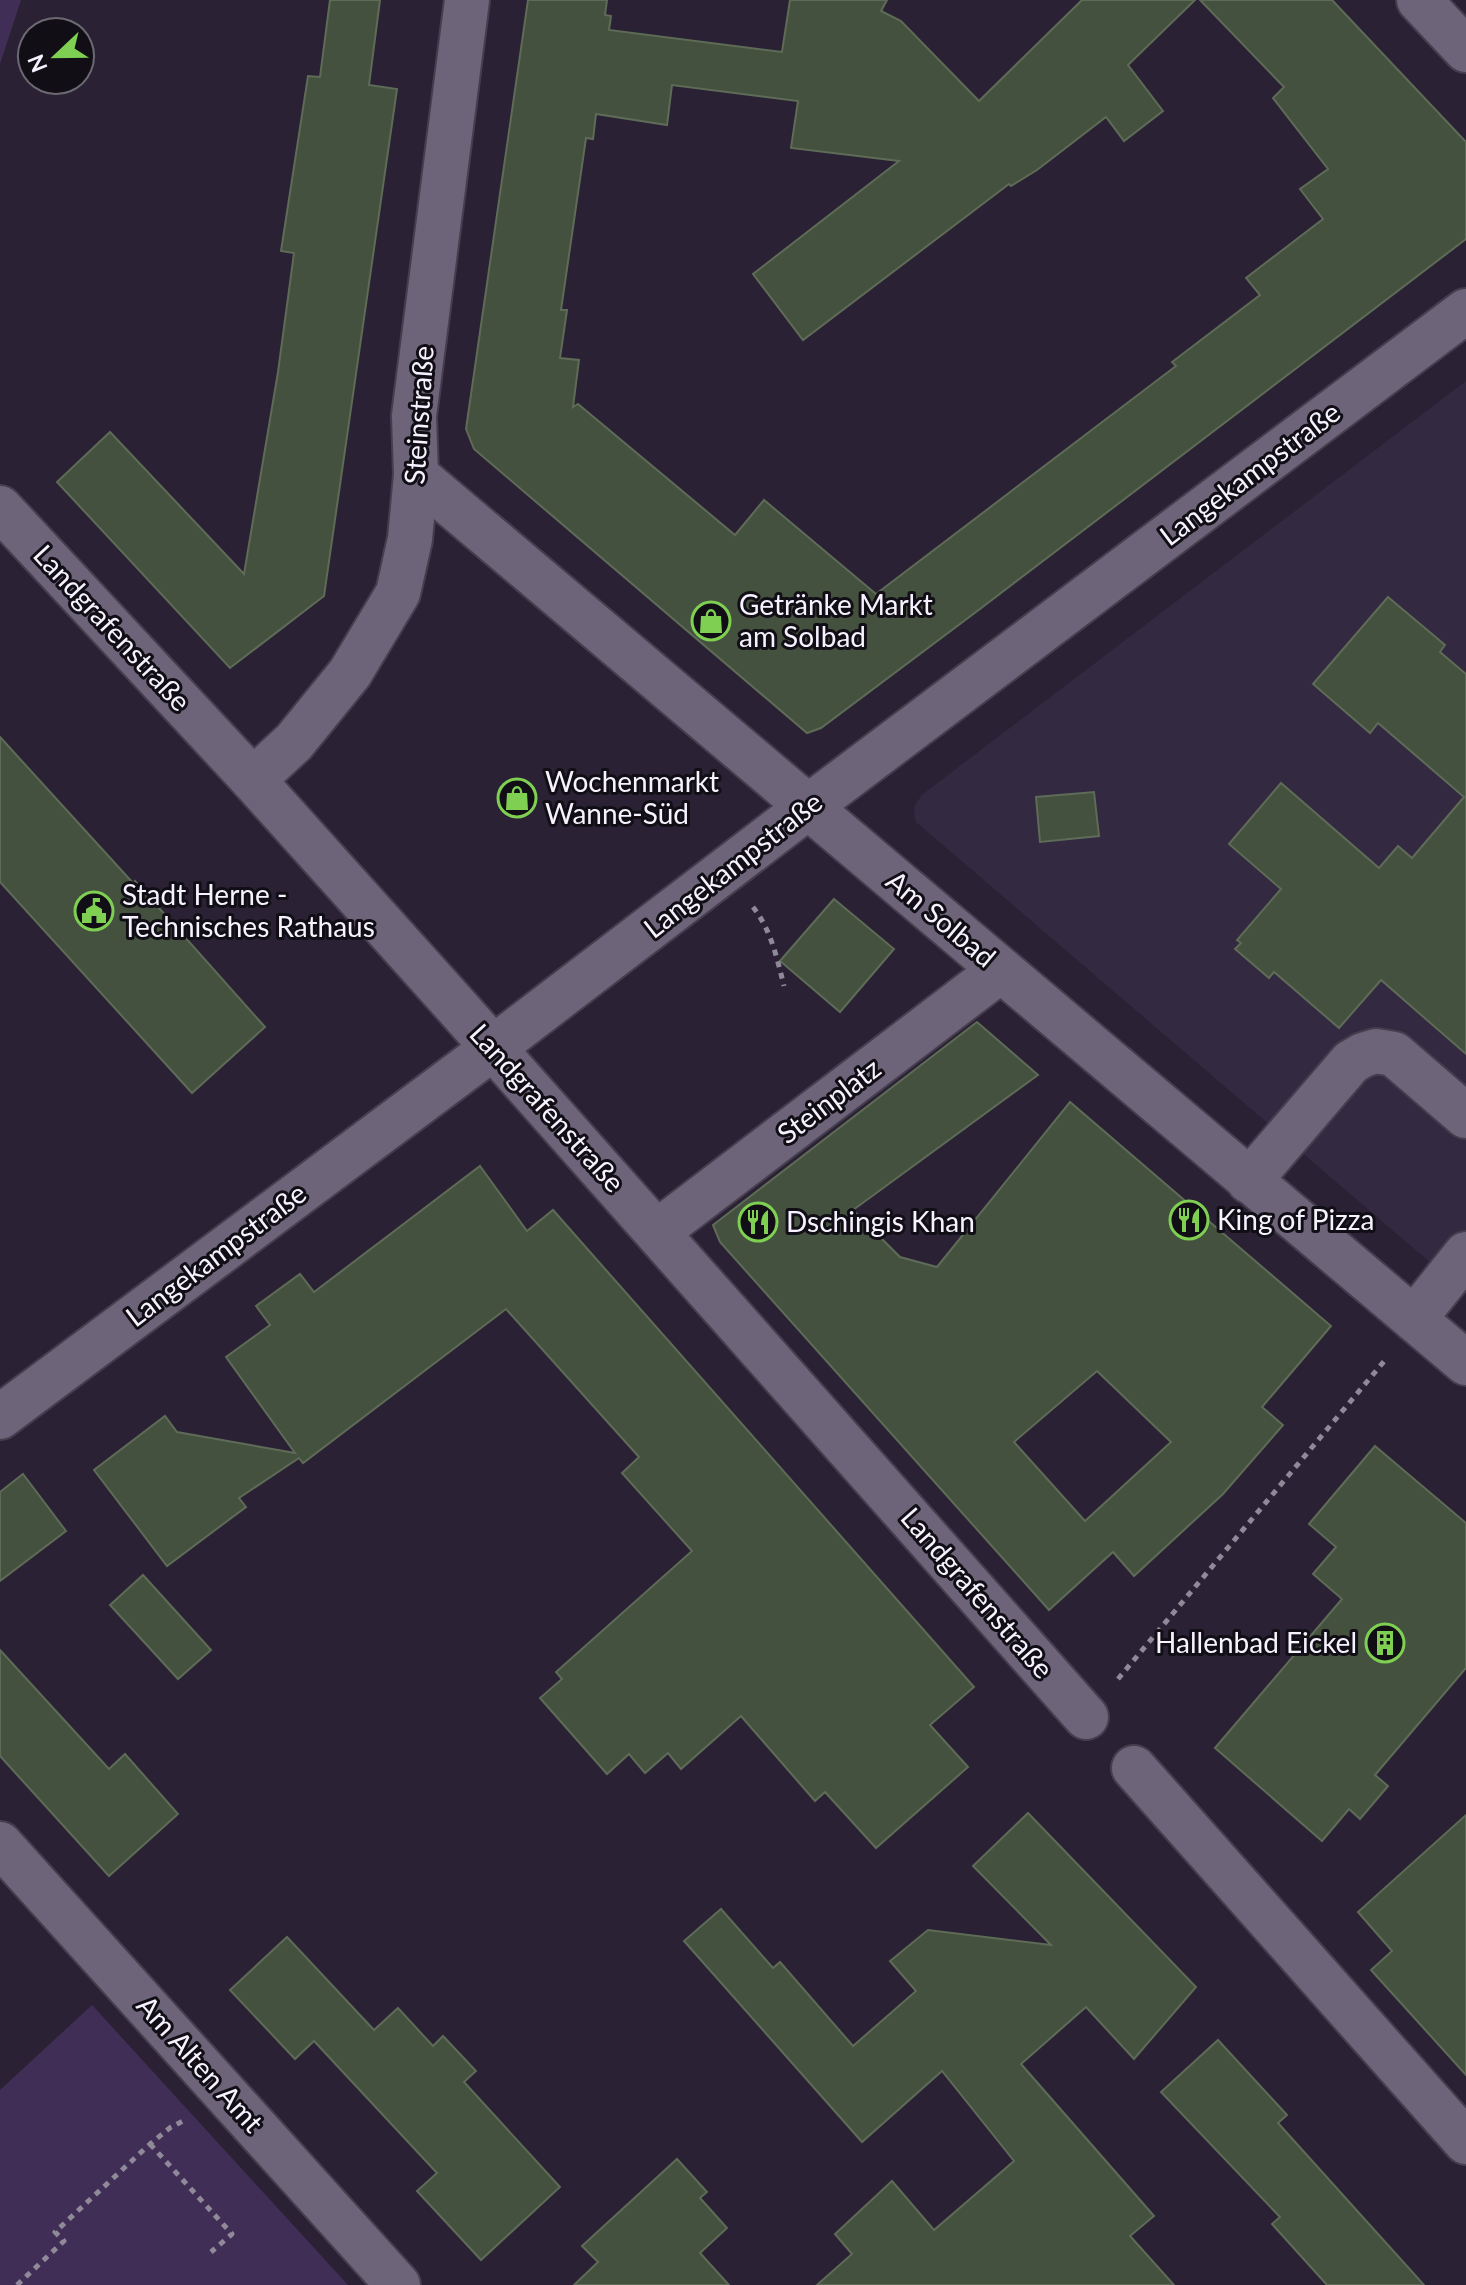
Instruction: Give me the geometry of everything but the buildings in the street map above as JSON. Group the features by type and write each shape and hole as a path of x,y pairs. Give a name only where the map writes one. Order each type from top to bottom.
{"street":[{"name":"Steinstraße","path":"253,780 294,742 350,673 398,593 410,539 416,475 414,416 467,0"},
{"path":"1419,0 1466,50"},
{"name":"Langekampstraße","path":"0,1417 1466,311"},
{"name":"Am Solbad","path":"416,475 1466,1363"},
{"name":"Landgrafenstraße","path":"0,508 253,780 1086,1717"},
{"name":"Steinplatz","path":"657,1232 1001,970"},
{"path":"1249,1181 1351,1062 1376,1051 1394,1054 1466,1116"},
{"path":"1414,1319 1466,1254"},
{"path":"1134,1768 1466,2142"},
{"name":"Am Alten Amt","path":"0,1844 398,2285"}],"path":[{"path":"726,872 764,921 784,986"},
{"path":"1086,1717 1399,1344 1414,1319"},
{"path":"17,2285 64,2241 55,2232 150,2144 185,2120 222,2087"},
{"path":"150,2144 232,2234 211,2252"}],"shaded area":[{"path":"0,0 21,0 0,64"},
{"path":"1466,381 1466,1293 916,822 914,814 915,805 923,794"},
{"path":"92,2005 348,2285 0,2285 0,2090"}],"place":[{"name":"Getränke Markt am Solbad","path":"711,621"},
{"name":"Wochenmarkt Wanne-Süd","path":"517,798"},
{"name":"Stadt Herne - Technisches Rathaus","path":"94,911"},
{"name":"King of Pizza","path":"1189,1220"},
{"name":"Dschingis Khan","path":"758,1222"},
{"name":"Hallenbad Eickel","path":"1385,1643"}]}
